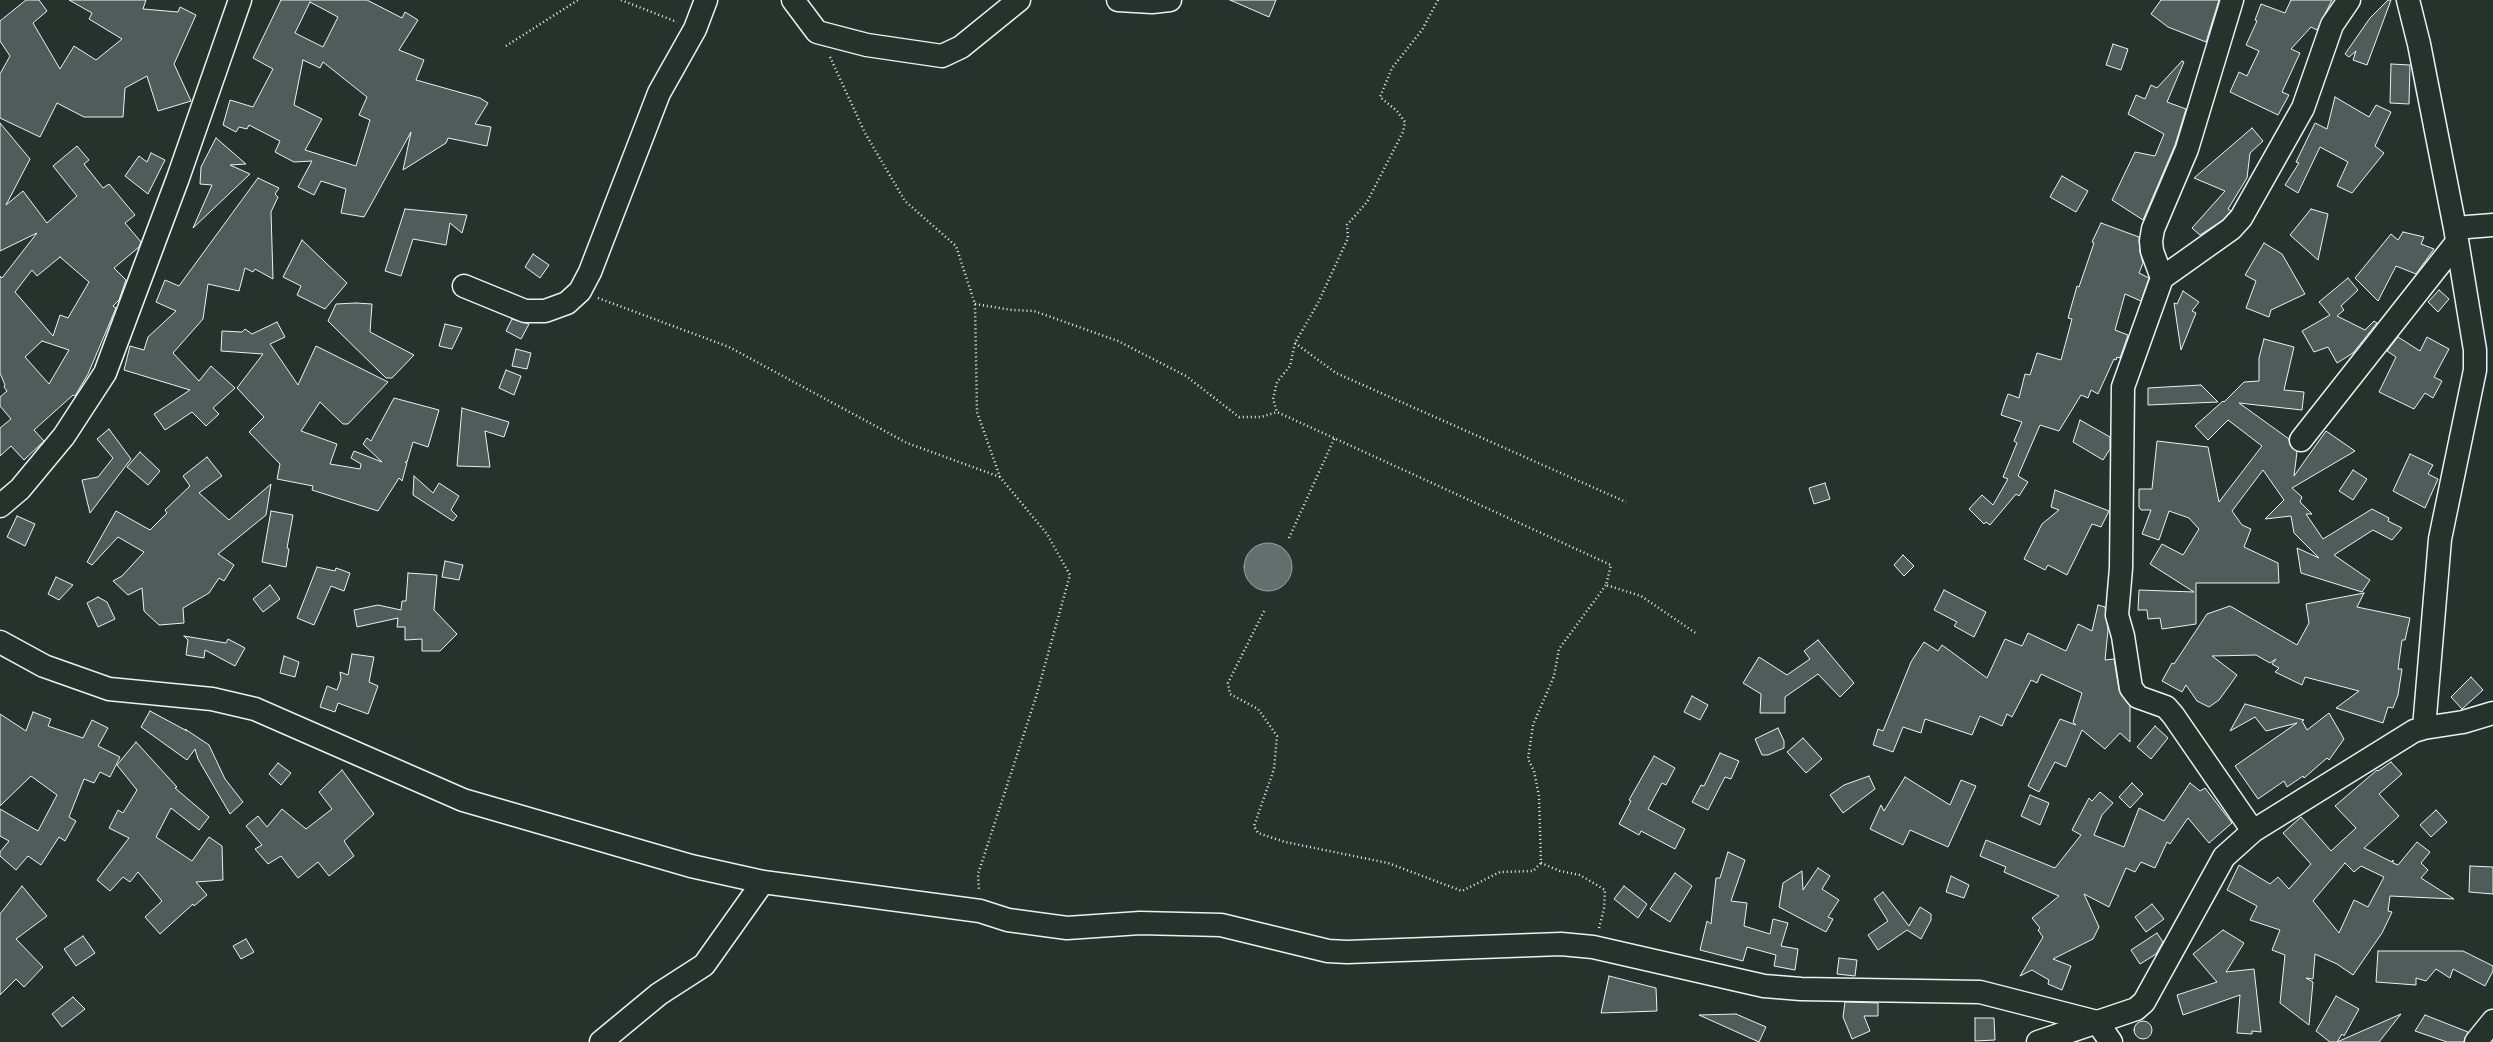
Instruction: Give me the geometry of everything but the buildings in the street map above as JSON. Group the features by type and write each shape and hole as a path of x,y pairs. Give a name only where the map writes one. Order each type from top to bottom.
{"street":[{"path":"0,506 20,489 64,436 105,373 178,178 240,0"},
{"path":"464,286 525,310 545,311 567,303 580,291 590,272 659,93 694,29 706,0"},
{"path":"793,0 817,32 867,44 942,56 961,47 1019,0"},
{"path":"1118,0 1152,2 1170,0"},
{"path":"2162,278 2152,251 2151,241 2154,229 2187,149 2232,0"},
{"path":"2253,831 2173,715 2166,707 2138,697 2131,688 2123,636 2117,615 2121,568 2123,387 2162,278 2231,229 2241,218 2303,108 2332,25 2349,0"},
{"path":"2408,0 2419,44 2456,235 2475,350 2475,370 2440,539 2424,728"},
{"path":"2301,440 2456,235 2493,225"},
{"path":"0,642 44,666 109,689 212,699 255,709 463,800 691,866 763,882 980,911 1008,920 1067,928 1140,923 1221,925 1328,951 1346,952 1561,944 1593,947 1764,986 1801,989 1980,992 2097,1022 2111,1042"},
{"path":"2038,1042 2128,1013 2144,1002 2216,868 2224,857 2253,831 2414,731 2463,722 2493,712"},
{"path":"601,1042 659,994 704,965 763,882"},
{"path":"2476,1042 2493,1021"}],"path":[{"path":"506,46 578,0"},
{"path":"621,0 694,29"},
{"path":"1277,412 1273,399 1277,382 1290,366 1295,343 1318,303 1348,238 1347,225 1367,202 1403,132 1405,122 1397,111 1380,97 1392,68 1422,30 1438,0"},
{"path":"817,32 865,132 905,201 956,246 975,304 977,412 1000,477 1047,534 1070,575 1036,697 978,874 980,911"},
{"path":"580,291 728,347 907,444 1000,477"},
{"path":"975,304 1012,310 1034,311 1118,341 1186,376 1239,417 1261,417 1277,412 1335,437 1611,565 1606,585 1559,649 1554,676 1533,725 1528,759 1534,771 1539,796 1541,863 1533,871 1500,872 1462,891 1388,863 1285,842 1258,833 1254,826 1274,769 1277,736 1258,709 1230,694 1228,683 1264,611"},
{"path":"1295,343 1336,373 1626,502"},
{"path":"1289,538 1335,437"},
{"path":"1606,585 1641,596 1697,634"},
{"path":"1541,863 1560,871 1580,875 1605,890 1604,909 1593,947"}],"shaded area":[{"path":"1263,543 1273,543 1285,550 1292,562 1292,572 1285,584 1273,591 1263,591 1255,587 1248,580 1244,572 1244,562 1248,554 1255,547"}]}
